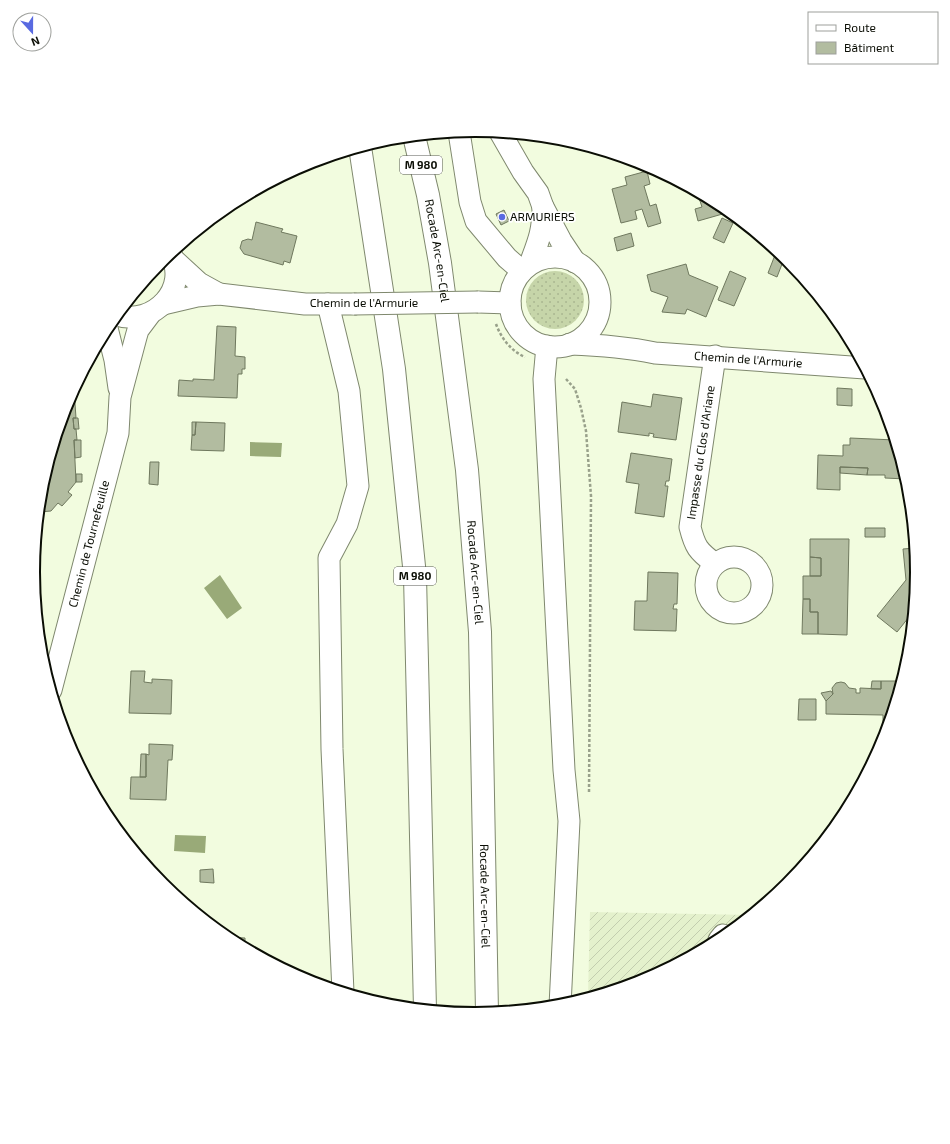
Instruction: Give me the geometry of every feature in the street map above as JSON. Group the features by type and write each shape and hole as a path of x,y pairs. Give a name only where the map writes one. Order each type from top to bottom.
{"highway":[{"path":"428,195 433,163 429,140"},
{"name":"Rocade Arc-en-Ciel","path":"415,141 428,195 440,263 467,470 480,632 487,1007"},
{"name":"M 980","path":"361,152 394,369 415,576 425,1004"}],"street":[{"path":"460,138 470,202 476,221 507,258 526,268"},
{"path":"503,138 523,172 538,193 543,207 575,262"},
{"path":"526,268 541,259 552,257 564,258 585,268 595,282 600,299 599,311 595,321 589,331 580,339 570,344 547,346 533,341 521,332 513,318 510,303 511,292 515,281 526,268 541,235 543,207"},
{"name":"Chemin de l'Armurie","path":"175,257 199,283 220,294"},
{"name":"Chemin de Tournefeuille","path":"120,397 138,330 171,292 176,279 173,258"},
{"name":"Chemin de l'Armurie","path":"123,316 129,318 140,317 157,309 197,296 220,294 305,304 510,303"},
{"path":"328,304 349,391 358,486 347,524 329,558 332,749 343,986"},
{"name":"Chemin de l'Armurie","path":"599,311 607,326 616,336 632,348"},
{"name":"Chemin de Tournefeuille","path":"54,680 118,433 120,397 115,360 109,336"},
{"name":"Chemin de l'Armurie","path":"570,344 612,345 654,353 715,356 859,368"},
{"path":"547,346 544,379 545,409 564,762 569,821 560,999"},
{"name":"Impasse du Clos d'Ariane","path":"714,563 700,553 693,541 690,527 715,356"}],"shaded area":[{"path":"555,271 571,276 579,284 584,300 579,316 571,324 555,329 539,324 531,316 526,300 531,284 539,276"},
{"path":"250,442 282,443 281,457 250,456"},
{"path":"220,575 242,608 227,619 204,588"},
{"path":"175,835 206,836 205,853 174,851"},
{"path":"590,912 743,915 717,934 667,962 615,984 588,992"}],"building":[{"path":"645,172 647,173 650,184 644,186 650,206 656,204 661,223 648,227 642,209 635,211 637,219 621,223 612,189 627,185 625,177"},
{"path":"700,200 722,214 698,221 695,209 702,207"},
{"name":"ARMURIERS","path":"504,210 509,221 501,225 496,214"},
{"path":"722,218 733,223 724,243 713,238"},
{"path":"256,222 283,229 281,232 297,236 290,263 284,261 283,265 244,254 240,248 242,241 248,239 252,240"},
{"path":"631,233 634,246 617,251 614,238"},
{"path":"774,256 782,263 777,277 768,273"},
{"path":"686,264 689,275 718,287 706,317 687,309 685,314 662,312 668,297 651,291 647,275"},
{"path":"730,271 746,278 734,306 718,300"},
{"path":"217,326 236,327 235,356 245,357 245,369 242,369 242,374 238,374 237,398 178,396 179,380 214,380"},
{"path":"837,388 852,389 852,406 837,405"},
{"path":"653,394 682,398 676,440 653,437 654,434 649,433 649,436 618,432 622,402 651,407"},
{"path":"75,402 76,418 73,418 77,440 74,440 76,482 68,492 72,495 62,506 58,503 51,511 44,512 48,487 63,432"},
{"path":"73,418 78,418 79,429 74,429"},
{"path":"192,422 196,422 195,435 192,435"},
{"path":"196,422 225,423 224,451 191,450 192,435 195,435"},
{"path":"850,438 889,440 900,479 885,478 885,475 867,475 868,468 840,467 840,490 817,489 818,455 843,456 843,445 850,445"},
{"path":"74,440 81,440 81,457 75,458"},
{"path":"631,453 672,459 669,481 666,481 665,486 668,486 664,517 635,513 639,484 626,482"},
{"path":"150,462 159,462 158,485 149,484"},
{"path":"840,467 868,468 867,475 840,473"},
{"path":"76,474 82,474 82,482 76,482"},
{"path":"865,528 885,528 885,537 865,537"},
{"path":"810,539 849,539 847,635 818,634 818,612 810,612 810,599 803,599 803,576 821,576 821,558 810,557"},
{"path":"909,548 909,600 907,620 897,632 877,616 906,580 903,549"},
{"path":"810,557 821,558 821,576 810,576"},
{"path":"648,572 678,573 677,604 674,604 673,609 677,609 676,631 634,630 635,601 647,601"},
{"path":"803,599 810,599 810,612 818,612 818,634 802,634"},
{"path":"131,671 145,671 144,682 152,683 152,679 172,680 171,714 129,713"},
{"path":"872,681 881,681 881,689 871,689"},
{"path":"881,681 896,681 883,722 883,715 826,714 826,701 833,694 832,688 836,683 845,683 849,688 856,689 856,693 860,693 860,688 881,689"},
{"path":"831,691 833,694 826,701 821,693"},
{"path":"799,699 816,699 816,720 798,720"},
{"path":"149,744 173,745 172,760 168,760 166,800 130,799 131,777 146,777 146,754 149,755"},
{"path":"141,754 146,754 146,777 140,777"},
{"path":"213,869 214,883 200,882 200,870"},
{"path":"239,938 245,938 245,942"}],"place":[{"name":"ARMURIERS","path":"502,217"}]}
